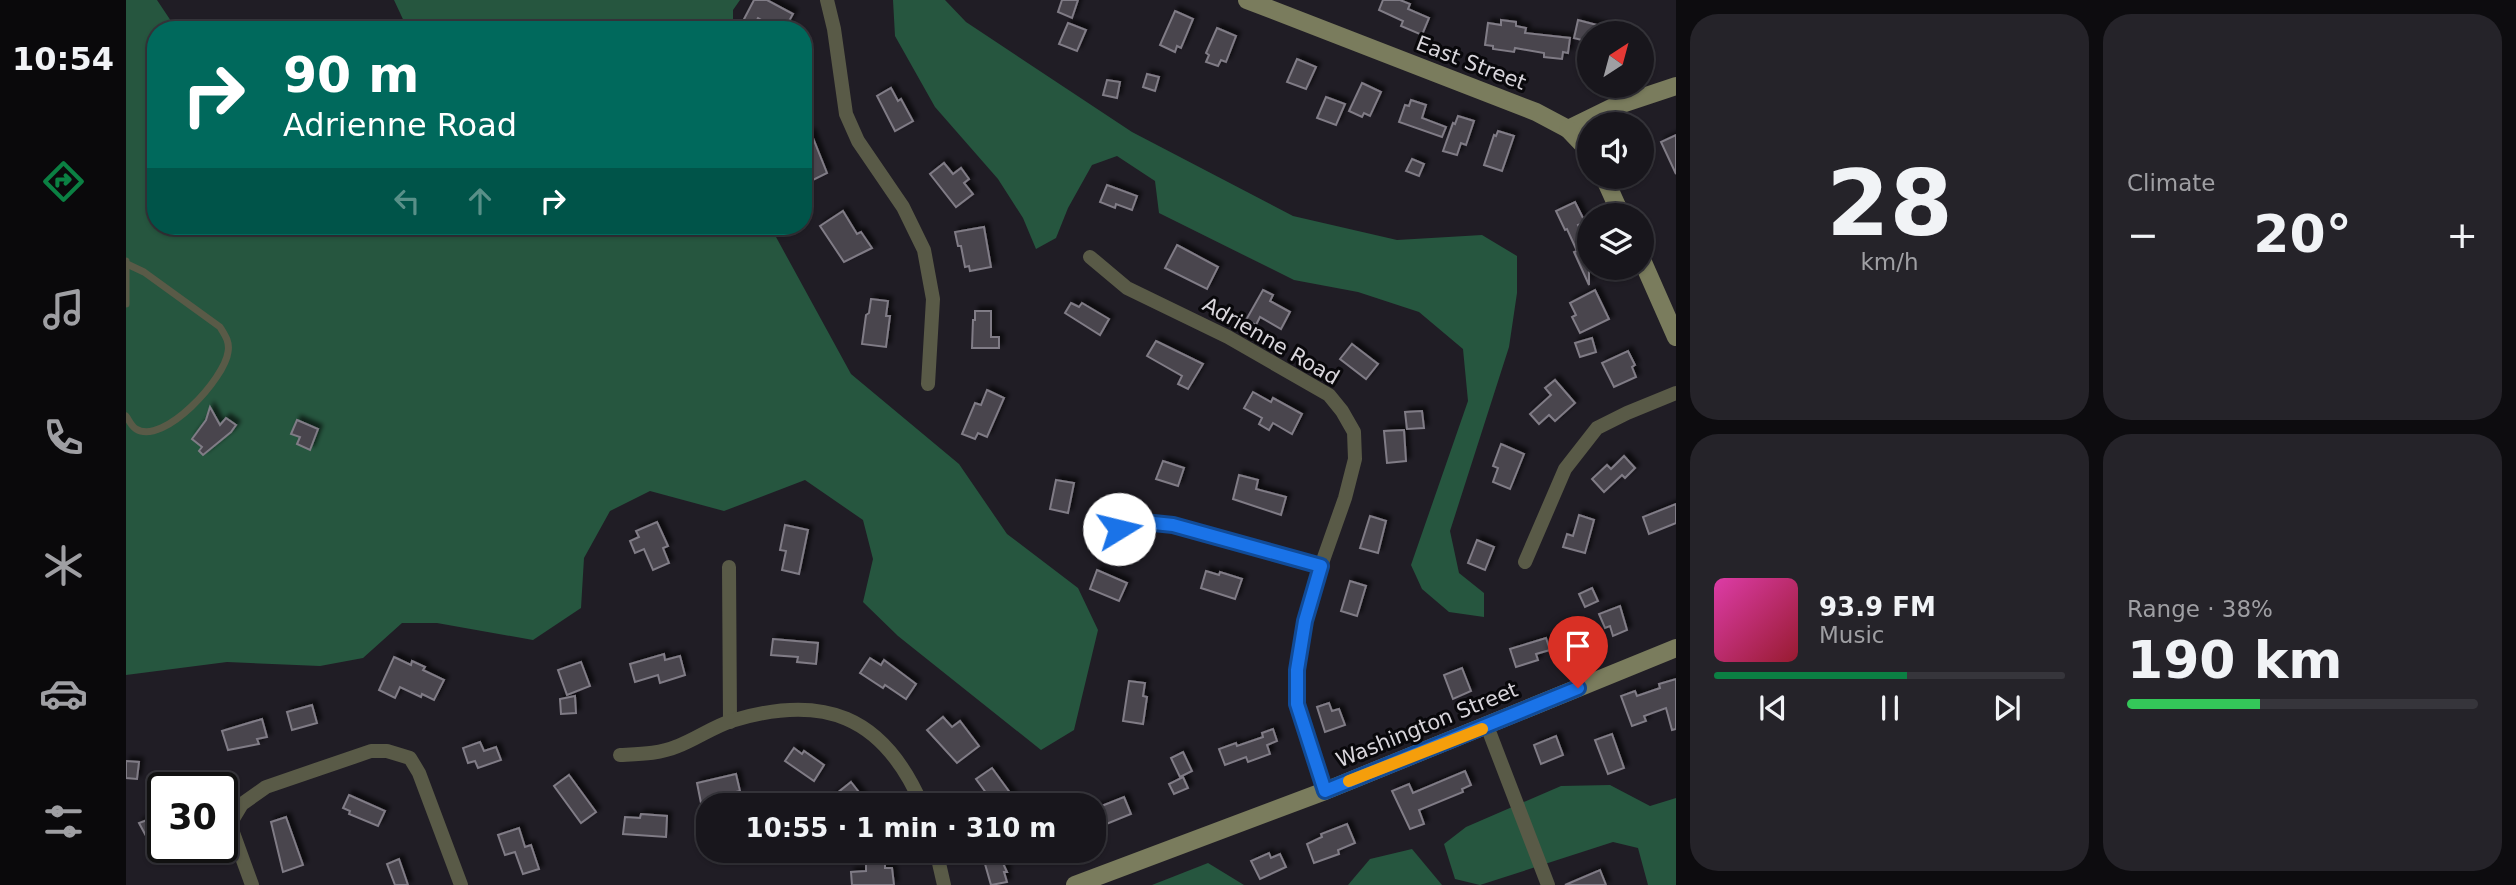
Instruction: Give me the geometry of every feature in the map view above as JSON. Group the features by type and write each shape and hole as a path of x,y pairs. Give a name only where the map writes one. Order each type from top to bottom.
{"main road":[{"name":"East Street","path":"1247,0 1536,113 1568,129 1577,138"},
{"path":"1568,129 1613,107 1676,86"},
{"path":"1651,280 1676,338"},
{"name":"Washington Street","path":"1075,885 1325,791 1676,648"}],"street":[{"path":"827,0 838,50 841,92 846,114 858,141 903,207 924,250 933,299 928,384"},
{"name":"Adrienne Road","path":"1090,257 1127,288 1239,343 1329,395 1354,432 1355,459 1305,621 1297,670 1297,704 1325,791"},
{"path":"1525,562 1566,469 1597,428 1676,393"},
{"path":"1119,529 1144,522 1173,525 1321,566"},
{"path":"729,567 730,722"},
{"path":"620,755 656,753 679,746 730,722 795,708 823,710 847,718 887,747 905,770 916,793"},
{"path":"1488,726 1548,885"},
{"path":"252,885 232,830 233,819 242,804 265,787 371,751 387,751 410,758 419,773 461,885"},
{"path":"939,863 944,885"}],"lane":[{"path":"126,304 127,262 220,327 227,339 228,354 218,376 199,400 164,428 155,432 144,432 134,428 126,416"}],"green space":[{"path":"126,0 157,0 171,21 147,21 147,235 775,235 851,374 959,464 1007,534 1078,588 1098,630 1074,730 1041,750 898,636 863,602 873,559 863,520 805,480 724,511 650,491 610,511 584,558 581,608 533,640 437,623 402,623 363,658 320,666 227,662 126,675"},
{"path":"394,0 740,0 733,10 733,21 404,21"},
{"path":"893,0 945,0 966,22 1132,132 1293,216 1397,240 1482,235 1517,256 1517,293 1509,347 1450,531 1459,573 1484,593 1484,617 1449,612 1422,589 1411,565 1468,401 1463,349 1419,312 1358,292 1294,280 1159,213 1155,181 1117,156 1092,165 1068,208 1056,238 1036,249 1023,218 998,179 935,107 895,36"},
{"path":"1610,785 1650,806 1676,798 1676,885 1648,885 1638,848 1613,842 1480,885 1455,879 1444,844 1466,827 1561,786"},
{"path":"1412,849 1442,885 1348,885 1370,859"},
{"path":"1208,863 1244,885 1152,885"}],"building":[{"path":"754,0 767,0 793,14 789,21 763,21 758,18 756,21 743,21"},
{"path":"1062,0 1078,0 1072,18 1058,12"},
{"path":"1383,0 1400,0 1410,4 1408,9 1429,18 1422,35 1401,26 1403,21 1379,10"},
{"path":"1175,11 1193,19 1181,48 1177,46 1175,52 1160,45"},
{"path":"1501,20 1516,22 1516,26 1526,28 1525,33 1570,38 1568,53 1563,52 1562,59 1544,57 1544,53 1515,48 1514,52 1485,45 1488,23 1501,25"},
{"path":"1068,23 1086,30 1077,51 1059,44"},
{"path":"1217,28 1236,36 1226,62 1221,60 1218,66 1206,62 1209,55 1206,53"},
{"path":"1297,59 1316,67 1306,89 1287,82"},
{"path":"1147,74 1159,77 1155,91 1143,87"},
{"path":"1107,80 1120,82 1117,98 1103,95"},
{"path":"1362,83 1381,92 1370,116 1364,113 1362,117 1349,111"},
{"path":"891,88 898,101 901,99 913,121 895,131 877,96"},
{"path":"1326,97 1345,104 1336,125 1317,118"},
{"path":"1411,100 1426,105 1422,118 1446,127 1442,137 1399,122 1405,105 1409,106"},
{"path":"1458,116 1474,121 1466,145 1461,143 1457,155 1443,151"},
{"path":"1498,131 1514,136 1502,171 1484,165 1494,135 1496,136"},
{"path":"1676,135 1676,174 1661,142"},
{"path":"812,136 827,173 813,180 812,178"},
{"path":"1412,159 1424,164 1419,176 1406,171"},
{"path":"944,163 953,174 961,168 969,179 964,183 973,194 956,207 930,174"},
{"path":"1107,185 1137,196 1132,210 1116,204 1115,208 1100,202"},
{"path":"1575,202 1577,251 1567,229 1565,230 1556,211"},
{"path":"843,211 857,234 861,232 872,248 844,262 820,226"},
{"path":"984,227 991,267 970,271 969,266 965,267 955,232"},
{"path":"1177,245 1218,267 1207,289 1165,268"},
{"path":"1263,290 1273,295 1270,301 1290,312 1281,329 1260,317 1256,325 1246,320"},
{"path":"1595,290 1609,319 1580,333 1572,317 1576,315 1570,303"},
{"path":"871,299 888,301 886,316 890,316 886,347 862,344"},
{"path":"1071,303 1079,307 1082,303 1109,319 1100,335 1065,313"},
{"path":"975,311 991,311 991,337 999,337 999,348 972,348"},
{"path":"1592,338 1596,352 1580,357 1575,343"},
{"path":"1156,341 1203,364 1188,389 1178,384 1182,376 1147,356"},
{"path":"1352,344 1378,364 1366,379 1340,359"},
{"path":"1628,351 1635,365 1632,367 1636,377 1614,387 1602,363"},
{"path":"1555,380 1575,403 1555,421 1549,415 1539,424 1530,414 1551,395 1545,388"},
{"path":"987,390 1004,398 987,437 978,433 975,439 962,434 975,403 981,405"},
{"path":"1253,392 1271,402 1273,398 1302,414 1292,434 1273,423 1269,430 1259,424 1262,418 1244,408"},
{"path":"210,407 220,425 226,418 236,425 203,455 199,451 202,447 192,439 206,420"},
{"path":"1422,411 1424,428 1407,429 1405,412"},
{"path":"297,420 318,429 310,450 297,444 300,437 291,434"},
{"path":"1404,430 1406,461 1387,463 1384,431"},
{"path":"1501,444 1524,454 1510,489 1493,482 1498,468 1493,466"},
{"path":"1624,456 1635,468 1625,478 1622,475 1604,492 1592,479 1607,465 1611,469"},
{"path":"1163,461 1184,468 1178,486 1156,479"},
{"path":"1239,475 1258,480 1256,489 1286,497 1281,515 1233,499"},
{"path":"1056,480 1074,483 1068,513 1050,509"},
{"path":"1676,504 1676,523 1649,534 1643,517"},
{"path":"1579,515 1594,520 1585,553 1563,547 1567,534 1573,536"},
{"path":"1370,516 1386,521 1378,553 1360,548"},
{"path":"657,522 668,546 663,548 669,563 653,570 644,549 635,553 630,541 639,537 636,531"},
{"path":"785,525 808,530 799,574 782,570 786,551 780,550"},
{"path":"1477,540 1494,547 1485,570 1468,563"},
{"path":"1097,570 1127,583 1119,601 1090,589"},
{"path":"1206,571 1242,579 1235,599 1201,588"},
{"path":"1350,581 1366,586 1357,616 1341,611"},
{"path":"1592,588 1598,601 1585,607 1579,594"},
{"path":"1620,606 1627,630 1613,636 1610,626 1605,628 1599,614"},
{"path":"1546,638 1550,650 1536,654 1538,660 1516,667 1510,649"},
{"path":"773,639 818,643 816,664 797,662 798,657 771,655"},
{"path":"664,654 665,660 680,656 685,675 660,683 658,675 635,682 630,664"},
{"path":"394,657 411,665 412,661 425,667 423,670 444,680 434,700 400,687 395,698 379,690"},
{"path":"870,658 881,665 884,660 916,684 906,699 860,673"},
{"path":"581,662 590,686 567,695 558,670"},
{"path":"1462,668 1471,691 1453,699 1444,675"},
{"path":"1676,679 1676,729 1672,730 1666,708 1644,716 1646,721 1632,726 1621,696 1635,691 1637,696 1660,688 1659,684"},
{"path":"1129,681 1145,683 1143,696 1147,697 1143,724 1123,721"},
{"path":"575,696 576,713 561,714 560,699"},
{"path":"1329,703 1332,711 1339,709 1345,725 1325,732 1317,707"},
{"path":"312,705 317,723 292,730 287,712"},
{"path":"943,717 952,727 960,721 979,746 957,763 927,730"},
{"path":"262,719 267,737 257,739 259,744 228,750 222,731"},
{"path":"1273,729 1277,741 1267,745 1270,754 1248,762 1246,757 1225,765 1219,749 1263,737 1262,733"},
{"path":"1612,734 1624,768 1608,774 1595,740"},
{"path":"1556,736 1563,755 1541,764 1534,745"},
{"path":"480,742 484,751 496,747 501,760 478,768 475,761 468,763 463,748"},
{"path":"794,748 802,754 804,751 824,765 814,781 785,761"},
{"path":"1183,752 1192,771 1180,777 1171,758"},
{"path":"126,761 139,762 137,779 126,778"},
{"path":"992,768 1010,793 986,793 976,779"},
{"path":"1465,771 1471,785 1462,789 1463,792 1419,810 1424,824 1410,829 1392,791 1409,784 1413,793"},
{"path":"736,774 740,791 699,793 697,783"},
{"path":"569,775 596,812 581,823 554,786"},
{"path":"1183,777 1188,788 1174,794 1169,784"},
{"path":"851,782 860,793 837,793"},
{"path":"349,795 385,811 378,826 349,814 350,811 343,808"},
{"path":"1124,797 1131,814 1106,824 1106,804"},
{"path":"641,814 667,816 666,837 623,834 625,817 640,818"},
{"path":"286,817 303,865 283,872 271,822"},
{"path":"147,820 147,838 139,823"},
{"path":"1347,824 1355,843 1338,850 1339,854 1314,863 1307,844 1322,837 1321,834"},
{"path":"519,828 525,847 531,845 539,869 523,874 515,852 505,855 498,835"},
{"path":"1269,853 1271,858 1280,854 1286,867 1260,879 1251,861"},
{"path":"399,859 408,885 395,885 387,864"},
{"path":"866,863 885,863 885,868 892,868 894,885 852,885 851,872 866,871"},
{"path":"985,863 1003,863 1007,872 1004,872 1007,882 991,885"},
{"path":"1600,870 1606,885 1565,885"}],"slow traffic":[{"path":"1349,781 1482,729"}],"route":[{"path":"1119,529 1144,522 1173,525 1321,566 1305,621 1297,670 1297,704 1325,791 1578,688"}]}
